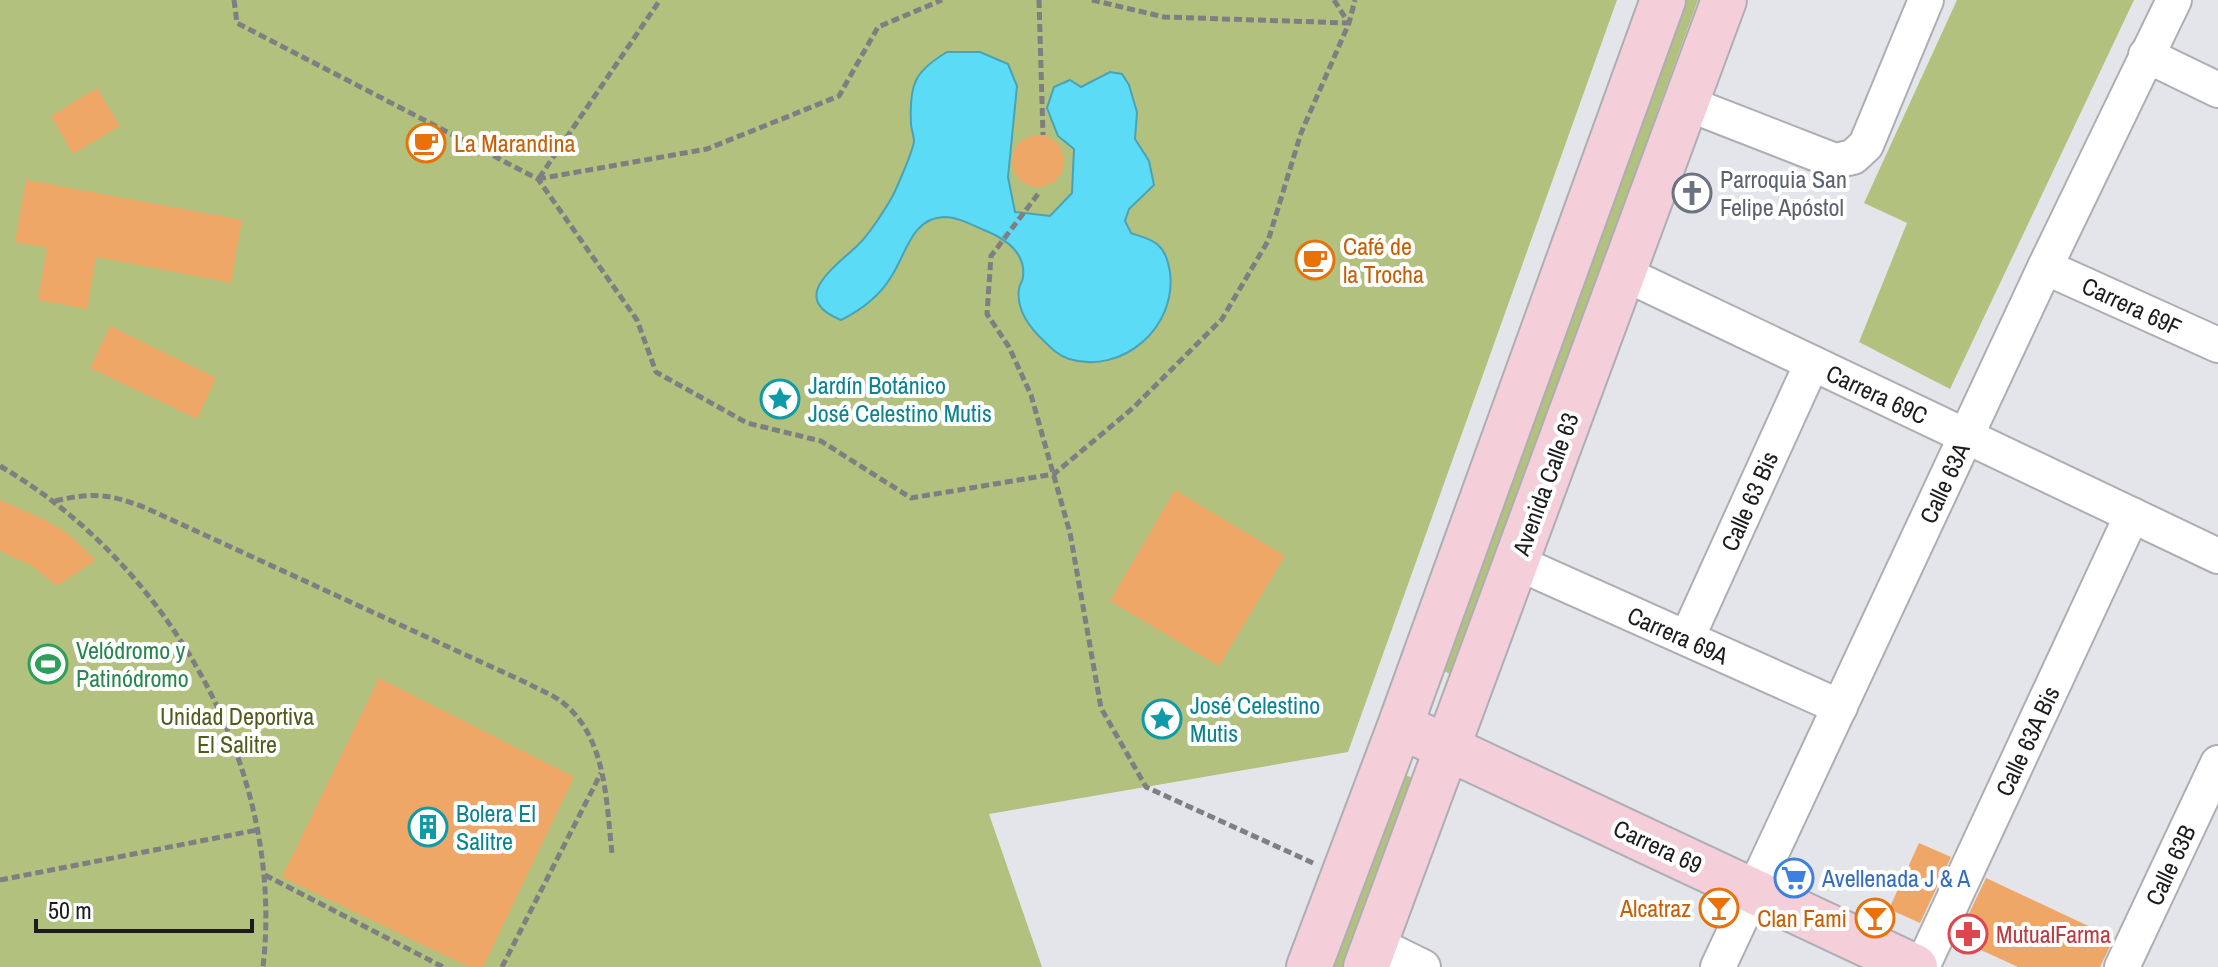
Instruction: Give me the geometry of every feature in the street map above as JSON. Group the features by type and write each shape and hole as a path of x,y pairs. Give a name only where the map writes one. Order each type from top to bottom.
{"main road":[{"path":"1309,967 1400,726 1663,0"},
{"name":"Avenida Calle 63","path":"1370,955 1724,0"},
{"name":"Carrera 69","path":"1400,726 1915,967"}],"street":[{"path":"1686,103 1835,161 1853,157 1866,145 1926,0"},
{"name":"Calle 63A","path":"1718,967 2045,267 2174,0"},
{"path":"2146,55 2218,90"},
{"name":"Carrera 69F","path":"2045,267 2218,345"},
{"name":"Carrera 69C","path":"1623,273 2218,556"},
{"name":"Calle 63 Bis","path":"1687,638 1812,363"},
{"name":"Calle 63A Bis","path":"1922,967 2132,515"},
{"name":"Carrera 69A","path":"1516,562 1840,707"},
{"name":"Calle 63B","path":"2122,967 2218,763"},
{"path":"1370,955 1423,967"}],"path":[{"path":"234,0 237,23 538,179 637,320 656,372 747,423 821,441 911,498 1054,474 1133,408 1222,319 1268,241 1301,133 1349,23 1355,0"},
{"path":"538,179 660,0"},
{"path":"538,179 707,149 839,96 878,27 942,0"},
{"path":"1039,0 1043,135"},
{"path":"1092,0 1164,17 1349,23"},
{"path":"1334,0 1349,23"},
{"path":"1038,194 991,256 987,314 1009,347 1031,395 1054,474 1070,533 1101,708 1146,787 1342,876"},
{"path":"0,466 55,501 86,527 167,620 207,684 227,727 257,830 265,875 266,943 263,967"},
{"path":"55,501 86,494 114,496 146,508 561,701 581,720 593,742 602,772 612,853"},
{"path":"502,967 602,772"},
{"path":"0,880 257,830"},
{"path":"265,875 443,967"}],"green space":[{"name":"Jardín Botánico José Celestino Mutis","path":"0,0 1617,0 1348,752 989,814 1042,967 0,967"},
{"path":"1674,0 1698,0 1452,675 1440,669"},
{"path":"1957,0 2134,0 1950,389 1859,342 1907,223 1864,203"},
{"path":"1399,772 1417,780 1349,967 1328,967"}],"water":[{"path":"947,52 980,52 1008,64 1017,86 1008,177 1015,212 1050,216 1072,193 1074,149 1058,136 1047,108 1054,87 1070,80 1081,87 1110,72 1122,74 1129,85 1137,112 1135,139 1149,161 1154,185 1129,209 1125,221 1131,233 1152,241 1163,251 1170,272 1170,292 1165,311 1155,328 1127,353 1109,360 1089,362 1069,359 1055,352 1034,330 1022,311 1019,288 1023,268 1017,253 999,237 949,217 933,219 917,231 886,284 856,312 841,320 825,311 818,302 817,292 821,282 863,239 891,199 914,141 911,98 916,80"}],"building":[{"path":"97,88 120,126 73,154 51,116"},
{"path":"1038,135 1056,143 1064,161 1056,179 1038,187 1020,179 1012,161 1020,143"},
{"path":"26,180 242,220 231,283 96,257 87,309 38,300 47,248 15,242"},
{"path":"110,326 216,378 197,419 90,368"},
{"path":"1175,490 1285,556 1219,666 1110,601"},
{"path":"0,500 67,533 96,560 57,586 32,566 0,551"},
{"name":"Bolera El Salitre","path":"379,678 574,777 483,967 469,967 282,877"},
{"path":"1919,843 1951,857 1920,923 1889,909"},
{"path":"1986,878 2114,938 2100,967 2018,967 1957,939"}],"place":[{"name":"La Marandina","path":"426,143"},
{"name":"Parroquia San Felipe Apóstol","path":"1692,193"},
{"name":"Café de la Trocha","path":"1315,260"},
{"name":"Jardín Botánico José Celestino Mutis","path":"780,399"},
{"name":"Velódromo y Patinódromo","path":"48,664"},
{"name":"José Celestino Mutis","path":"1162,719"},
{"name":"Bolera El Salitre","path":"428,827"},
{"name":"Avellenada J & A","path":"1794,878"},
{"name":"Alcatraz","path":"1719,908"},
{"name":"Clan Fami","path":"1875,918"},
{"name":"MutualFarma","path":"1968,934"}],"park label":[{"name":"Unidad Deportiva El Salitre","path":"237,730"}]}
